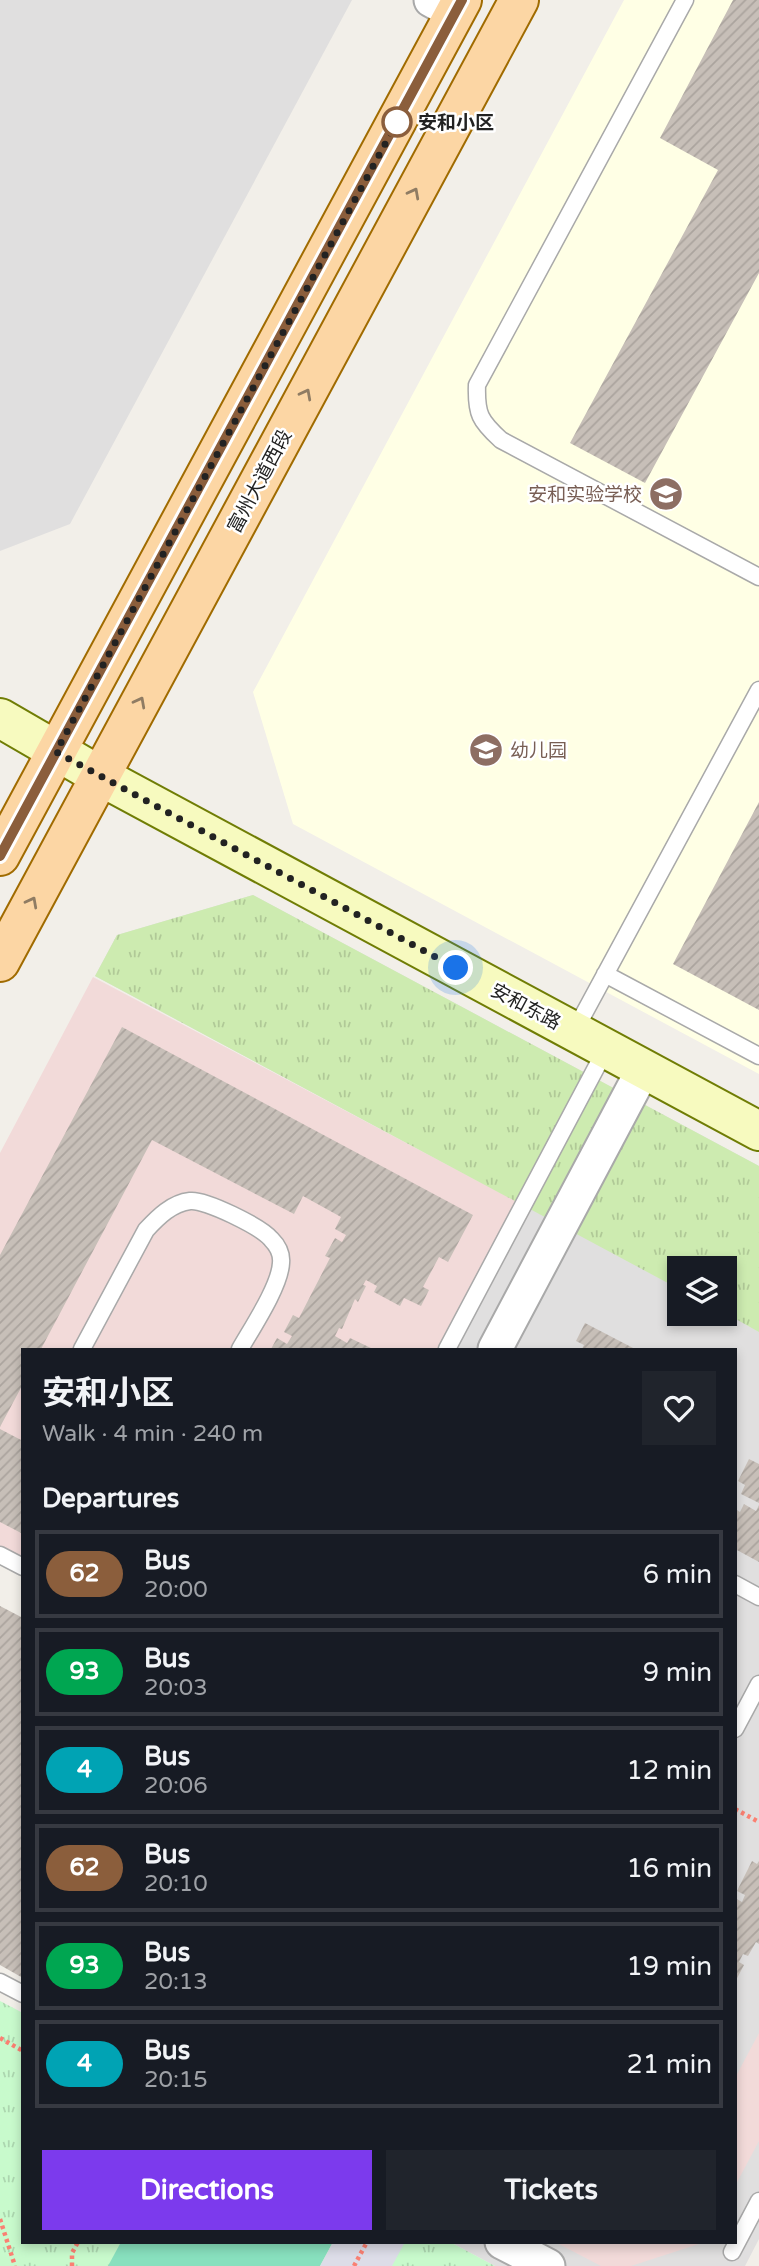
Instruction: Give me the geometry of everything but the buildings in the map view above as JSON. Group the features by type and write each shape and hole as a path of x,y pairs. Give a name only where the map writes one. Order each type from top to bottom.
{"main road":[{"name":"富州大道西段","path":"0,962 519,0"},
{"path":"0,856 449,4"}],"street":[{"name":"安和东路","path":"0,718 100,776 759,1131"},
{"path":"496,1348 643,1070"},
{"path":"506,2244 548,2266"}],"lane":[{"path":"685,0 477,385 476,407 484,424 501,440 759,577"},
{"path":"447,1348 590,1041 605,974 759,690"},
{"path":"605,974 759,1056"},
{"path":"83,1348 146,1230 158,1216 176,1205 190,1201 203,1201 265,1233 280,1251 282,1262 279,1278 241,1348"},
{"path":"0,1555 21,1566"},
{"path":"737,1585 759,1597"},
{"path":"737,1725 759,1684"},
{"path":"0,1982 21,1993"},
{"path":"737,2243 759,2201"},
{"path":"732,2252 736,2244"}],"path":[{"path":"737,1810 759,1822"},
{"path":"0,2038 21,2050"},
{"path":"0,2219 15,2266"},
{"path":"72,2266 72,2253 77,2244"},
{"path":"354,2266 366,2244"}],"shaded area":[{"path":"0,0 352,0 70,524 0,551"},
{"path":"624,0 759,0 759,1074 293,824 253,692"},
{"path":"253,895 759,1166 759,2239 745,2266 495,2266 454,2244 737,2244 737,1348 454,1348 528,1208 95,976 117,935"},
{"path":"93,977 529,1208 454,1348 21,1348 21,1566 0,1554 0,1153"},
{"path":"759,2033 759,2141 737,2182 737,2074"},
{"path":"332,2244 404,2244 392,2266 320,2266"},
{"path":"559,2244 699,2244 631,2266 601,2266"}],"green space":[{"path":"253,895 759,1166 759,1332 737,1320 737,1256 667,1256 667,1283 95,976 117,935"},
{"path":"0,2001 21,2012 21,2244 454,2244 495,2266 0,2266"},
{"path":"120,2244 332,2244 320,2266 108,2266"}],"bus line":[{"name":"62","path":"0,856 462,0"}],"place":[{"name":"安和小区","path":"397,122"},
{"name":"安和实验学校","path":"666,494"},
{"name":"幼儿园","path":"486,750"}],"route":[{"path":"397,122 56,752 456,968"}]}
